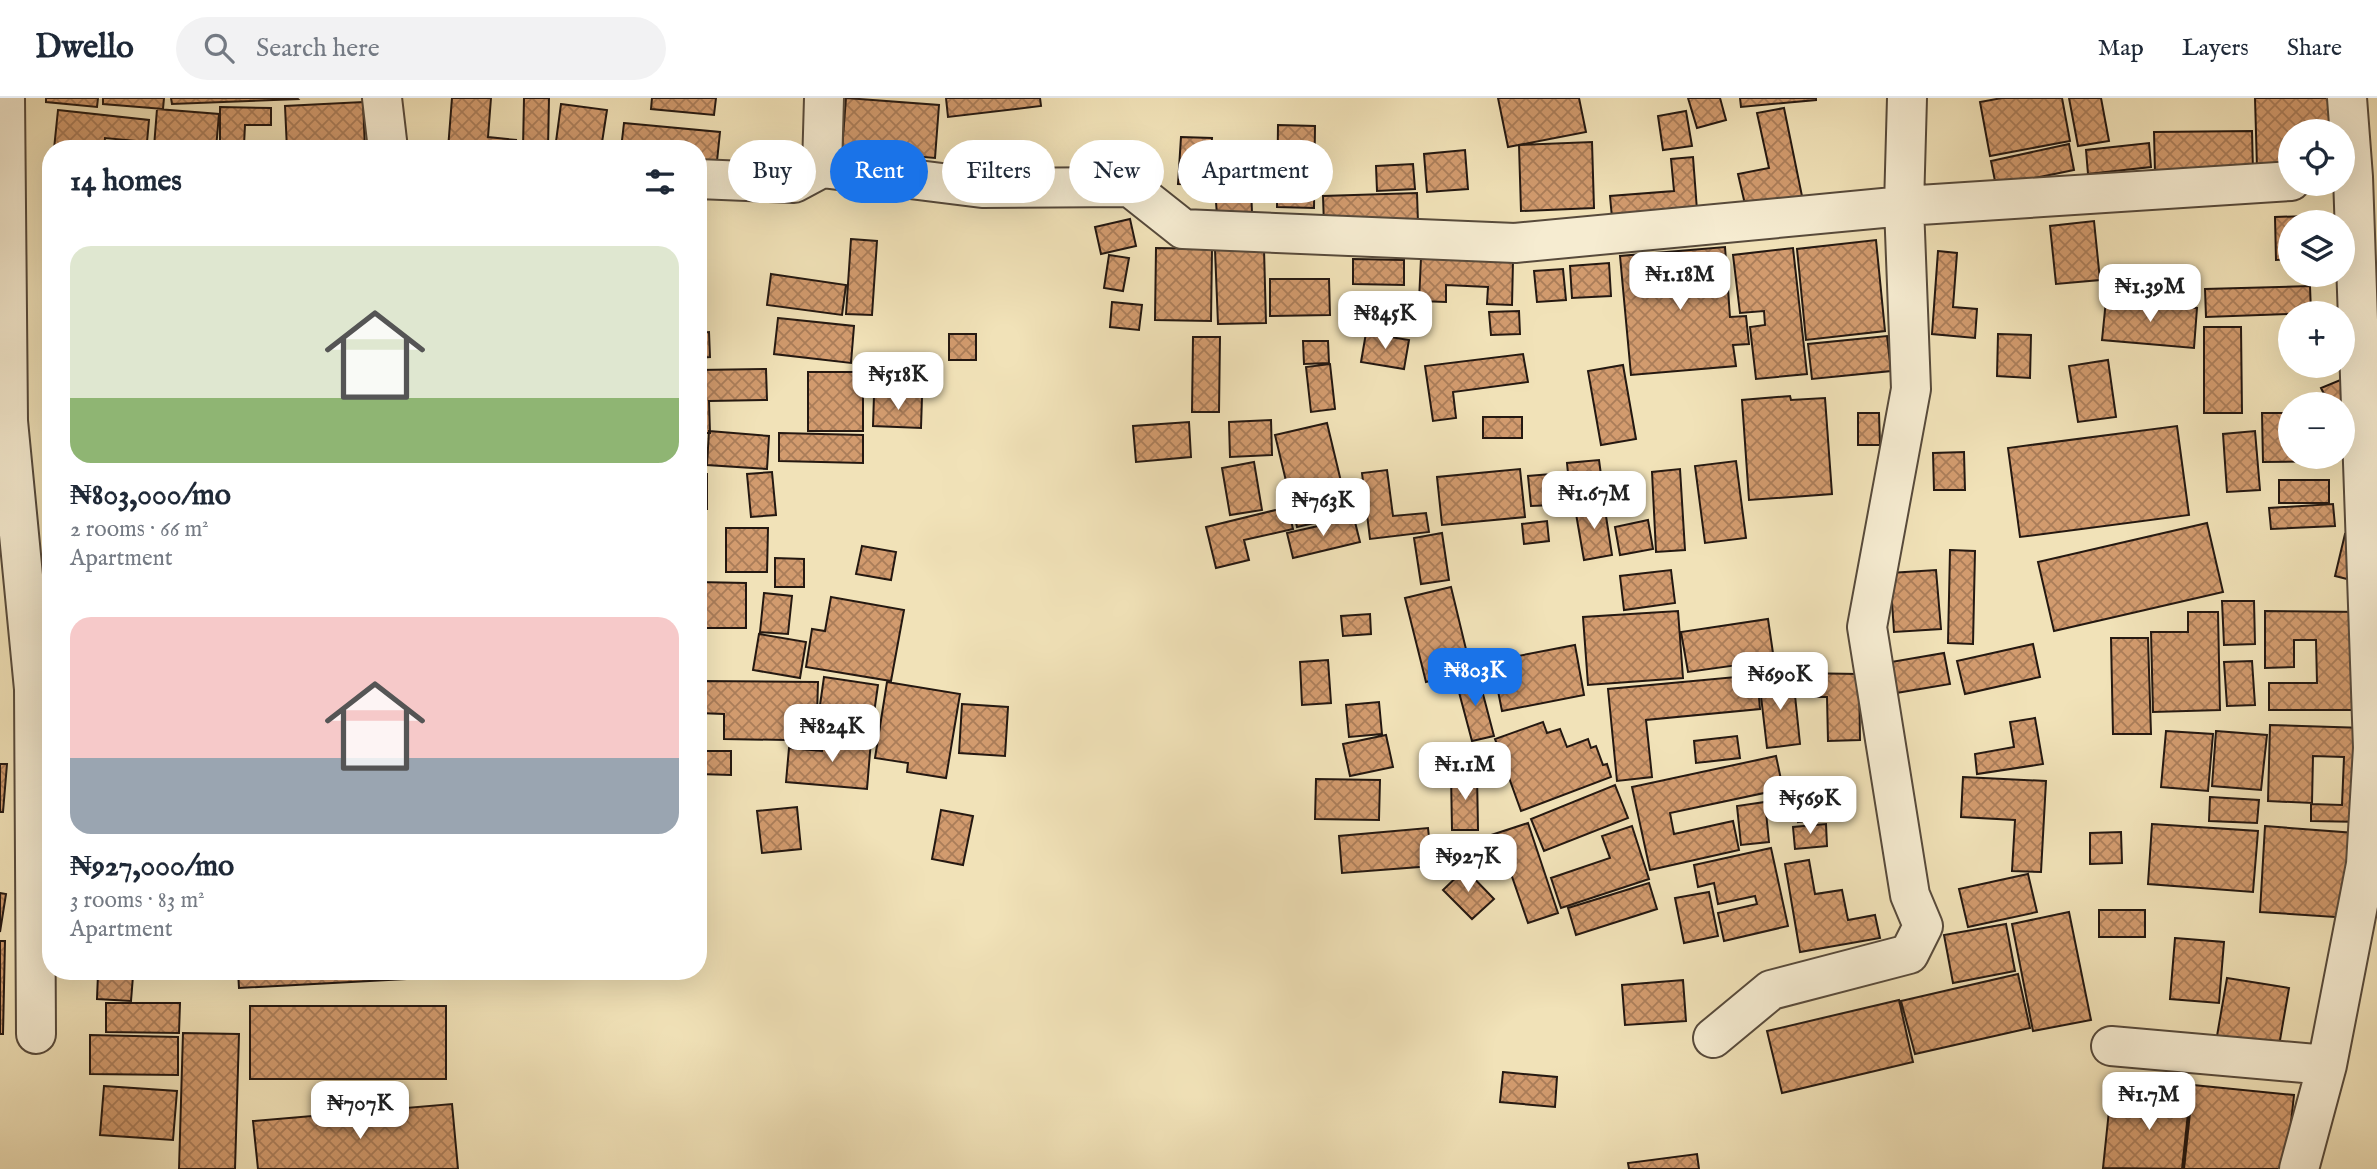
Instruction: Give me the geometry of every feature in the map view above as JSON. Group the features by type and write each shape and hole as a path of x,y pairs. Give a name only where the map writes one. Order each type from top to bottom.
{"street":[{"path":"5,98 8,421 34,689 36,1034"},
{"path":"382,98 387,140"},
{"path":"822,168 824,98"},
{"path":"1713,1038 1770,990 1909,954 1923,926 1910,895 1867,627 1911,389 1904,206 1908,98"},
{"path":"2299,1169 2327,1065 2366,864 2373,748 2358,176 2347,98"},
{"path":"707,179 794,183 822,168 982,188 1130,187 1183,229 1515,243 1904,206 2278,182"},
{"path":"2111,1046 2327,1065"}],"building":[{"path":"46,98 98,98 97,107 46,102"},
{"path":"103,98 164,98 163,109 103,104"},
{"path":"171,98 297,98 298,99 172,104"},
{"path":"452,98 491,98 488,137 516,140 449,140"},
{"path":"524,98 549,98 548,140 523,140"},
{"path":"652,98 716,98 714,115 651,109"},
{"path":"846,98 939,105 935,158 928,157 928,140 843,140"},
{"path":"946,98 1040,98 1041,106 948,117"},
{"path":"1498,98 1579,98 1586,132 1508,147"},
{"path":"1688,98 1720,98 1726,120 1697,128"},
{"path":"1740,98 1816,98 1816,100 1741,107"},
{"path":"2002,98 2062,98 2070,141 1990,156 1980,102"},
{"path":"2069,98 2101,98 2109,141 2078,146"},
{"path":"2255,98 2335,98 2336,119 2278,119 2278,167 2257,168"},
{"path":"363,102 365,140 287,140 285,106"},
{"path":"561,104 607,110 602,140 556,140"},
{"path":"220,107 271,108 271,125 245,125 244,140 220,140"},
{"path":"1784,108 1803,201 1747,213 1738,174 1769,168 1757,113"},
{"path":"157,109 219,114 217,140 155,140"},
{"path":"58,110 149,120 147,140 55,140"},
{"path":"1686,111 1692,146 1663,150 1658,116"},
{"path":"624,123 720,132 717,161 707,160 707,140 622,140"},
{"path":"1278,125 1315,126 1315,140 1278,140"},
{"path":"2252,131 2253,172 2155,173 2154,132"},
{"path":"1181,137 1212,138 1212,140 1181,140"},
{"path":"1592,142 1594,208 1521,211 1519,145"},
{"path":"2149,143 2151,167 2088,174 2086,150"},
{"path":"2069,144 2074,170 1996,186 1991,161"},
{"path":"1465,150 1468,189 1427,192 1424,154"},
{"path":"1693,157 1697,210 1612,218 1610,196 1674,191 1671,159"},
{"path":"1413,164 1415,189 1377,191 1376,166"},
{"path":"1417,193 1418,223 1324,226 1323,203 1333,203 1333,196"},
{"path":"1216,203 1252,203 1252,213 1217,215"},
{"path":"1277,203 1314,203 1314,208 1277,207"},
{"path":"2275,217 2278,217 2276,260"},
{"path":"1130,219 1136,246 1101,254 1095,227"},
{"path":"2094,221 2100,280 2056,284 2050,226"},
{"path":"851,239 877,241 872,315 846,314"},
{"path":"1876,240 1885,331 1806,340 1797,249"},
{"path":"1725,247 1730,317 1746,316 1749,344 1733,345 1736,366 1631,375 1620,256"},
{"path":"1156,248 1212,249 1211,321 1155,320"},
{"path":"1793,248 1807,374 1756,379 1750,327 1765,325 1764,311 1740,313 1733,255"},
{"path":"1264,249 1266,323 1218,324 1215,250"},
{"path":"1938,251 1957,253 1953,307 1977,309 1975,338 1932,334"},
{"path":"1109,255 1129,258 1123,291 1104,288"},
{"path":"1421,258 1513,261 1512,305 1487,304 1488,287 1446,285 1446,302 1419,301"},
{"path":"1353,259 1404,260 1404,285 1353,284"},
{"path":"1609,263 1611,296 1572,298 1570,266"},
{"path":"1563,269 1566,300 1537,302 1534,271"},
{"path":"771,274 846,285 842,315 767,305"},
{"path":"1270,279 1329,279 1330,315 1270,316"},
{"path":"2310,287 2311,301 2278,301 2278,314 2206,317 2205,289"},
{"path":"2106,300 2197,308 2194,348 2102,340"},
{"path":"1112,302 1142,305 1139,330 1110,327"},
{"path":"1519,311 1520,334 1491,335 1489,312"},
{"path":"778,318 854,326 851,363 774,354"},
{"path":"2204,327 2241,327 2242,413 2204,413"},
{"path":"707,332 710,357 707,357"},
{"path":"1366,333 1409,340 1404,369 1361,362"},
{"path":"949,334 976,334 976,360 949,360"},
{"path":"1998,334 2031,335 2030,378 1997,376"},
{"path":"1887,336 1891,371 1812,379 1808,344"},
{"path":"1193,337 1220,337 1219,412 1192,412"},
{"path":"1303,341 1328,341 1329,363 1304,364"},
{"path":"1523,354 1528,382 1453,392 1456,418 1433,421 1425,366"},
{"path":"2108,360 2116,417 2078,422 2069,366"},
{"path":"1330,364 1335,409 1311,412 1306,367"},
{"path":"1623,365 1636,439 1601,445 1588,371"},
{"path":"766,369 767,400 709,401 710,433 707,433 707,370"},
{"path":"808,372 863,372 863,431 808,431"},
{"path":"2351,378 2358,394 2323,392 2321,388"},
{"path":"874,395 922,397 921,428 873,426"},
{"path":"1790,396 1791,400 1825,398 1832,494 1749,500 1742,400"},
{"path":"1858,413 1879,413 1880,445 1858,445"},
{"path":"2262,413 2278,413 2278,462 2263,462"},
{"path":"1483,417 1522,417 1522,438 1483,438"},
{"path":"1271,420 1272,455 1230,457 1229,422"},
{"path":"1189,422 1191,457 1136,462 1133,426"},
{"path":"1327,423 1349,515 1297,527 1275,435"},
{"path":"2177,426 2189,515 2020,537 2008,448"},
{"path":"709,431 769,436 767,469 707,465"},
{"path":"2255,431 2260,490 2227,492 2223,434"},
{"path":"779,433 863,435 863,463 779,461"},
{"path":"1964,452 1965,490 1934,490 1933,453"},
{"path":"1599,460 1603,490 1570,494 1567,463"},
{"path":"1736,461 1746,538 1705,543 1695,466"},
{"path":"1254,462 1262,510 1230,515 1222,468"},
{"path":"1520,469 1525,517 1442,525 1437,477"},
{"path":"1680,469 1685,550 1656,552 1652,472"},
{"path":"1387,470 1393,516 1426,513 1429,532 1370,539 1362,473"},
{"path":"772,472 776,515 751,517 747,474"},
{"path":"1551,474 1553,505 1531,506 1528,476"},
{"path":"2279,480 2329,480 2329,503 2279,503"},
{"path":"1604,503 1612,555 1584,560 1575,508"},
{"path":"2333,504 2335,526 2271,529 2269,508"},
{"path":"1288,507 1293,529 1244,540 1249,560 1216,568 1206,527"},
{"path":"1354,518 1360,542 1293,558 1287,533"},
{"path":"1648,520 1653,549 1620,555 1615,527"},
{"path":"1547,521 1549,541 1524,544 1522,524"},
{"path":"2207,523 2223,592 2054,631 2038,562"},
{"path":"726,528 768,528 767,572 726,572"},
{"path":"1442,533 1449,580 1421,584 1414,538"},
{"path":"2345,534 2365,539 2355,581 2335,576"},
{"path":"862,546 896,552 891,580 856,574"},
{"path":"1950,550 1975,551 1973,644 1948,643"},
{"path":"775,558 804,559 804,587 775,587"},
{"path":"1671,570 1675,603 1624,610 1620,576"},
{"path":"1936,570 1941,629 1894,632 1890,573"},
{"path":"707,582 746,583 746,628 707,628"},
{"path":"1451,587 1471,670 1426,682 1405,598"},
{"path":"764,593 792,596 788,634 760,632"},
{"path":"831,597 904,610 891,681 806,667 812,629 825,631"},
{"path":"2222,601 2254,601 2255,644 2224,645"},
{"path":"1678,611 1683,678 1588,685 1583,617"},
{"path":"2265,611 2364,612 2364,710 2269,710 2269,683 2317,683 2316,640 2294,640 2294,667 2265,668"},
{"path":"2188,612 2218,612 2220,710 2153,712 2151,632 2188,632"},
{"path":"1370,614 1371,634 1343,636 1341,616"},
{"path":"1768,619 1774,660 1688,672 1681,632"},
{"path":"759,634 806,642 800,678 753,670"},
{"path":"2111,638 2148,638 2151,734 2113,734"},
{"path":"2033,644 2040,677 1965,694 1957,661"},
{"path":"1575,645 1584,695 1502,711 1492,661"},
{"path":"1944,653 1950,684 1896,693 1891,662"},
{"path":"1328,660 1331,703 1302,705 1300,662"},
{"path":"2252,661 2255,705 2227,706 2224,662"},
{"path":"1796,673 1859,674 1860,740 1828,741 1827,697 1797,697"},
{"path":"1478,675 1494,736 1472,741 1456,681"},
{"path":"1757,675 1760,709 1646,720 1652,777 1617,781 1608,689"},
{"path":"1793,676 1800,744 1767,748 1759,679"},
{"path":"824,677 878,685 871,734 817,726"},
{"path":"707,681 818,682 817,715 786,714 786,740 724,739 724,714 707,713"},
{"path":"887,682 960,694 946,778 907,772 908,763 875,758"},
{"path":"1379,702 1382,734 1349,737 1346,705"},
{"path":"962,704 1008,707 1005,756 959,753"},
{"path":"2035,718 2043,764 1977,774 1975,754 2014,747 2010,722"},
{"path":"1543,722 1547,733 1560,729 1567,747 1588,739 1591,748 1596,746 1603,765 1607,764 1611,777 1521,811 1495,739"},
{"path":"2270,725 2365,728 2362,822 2311,821 2311,804 2342,805 2344,757 2313,756 2312,803 2268,801"},
{"path":"2166,731 2213,734 2208,791 2161,787"},
{"path":"2216,731 2267,735 2261,790 2212,786"},
{"path":"1386,735 1393,767 1350,776 1343,744"},
{"path":"823,736 871,740 867,789 786,782 789,748 822,751"},
{"path":"1737,736 1740,758 1696,763 1694,741"},
{"path":"707,751 731,751 731,775 707,774"},
{"path":"1776,756 1783,789 1670,813 1674,834 1733,821 1739,850 1650,870 1632,787"},
{"path":"0,764 7,764 3,812 0,812"},
{"path":"1451,774 1477,774 1478,830 1452,830"},
{"path":"1963,777 2046,781 2041,872 2012,871 2015,820 1961,817"},
{"path":"1316,779 1380,780 1379,820 1315,819"},
{"path":"1615,785 1628,818 1544,851 1531,819"},
{"path":"1832,789 1835,817 1798,822 1795,794"},
{"path":"2210,797 2259,800 2257,823 2209,821"},
{"path":"1765,802 1769,842 1741,845 1737,806"},
{"path":"797,807 801,849 762,853 757,811"},
{"path":"941,810 973,816 963,865 932,859"},
{"path":"1528,823 1558,913 1528,923 1509,868 1484,876 1473,841"},
{"path":"1826,824 1827,846 1795,849 1793,827"},
{"path":"2152,824 2258,831 2253,892 2148,884"},
{"path":"1632,826 1649,879 1561,908 1551,878 1610,858 1602,836"},
{"path":"2265,826 2355,833 2350,918 2260,912"},
{"path":"1428,828 1432,866 1342,873 1339,836"},
{"path":"2121,832 2122,863 2090,864 2090,833"},
{"path":"1771,848 1788,926 1724,941 1718,913 1757,904 1755,896 1718,904 1714,883 1698,887 1694,865"},
{"path":"1809,860 1815,894 1842,890 1848,920 1875,915 1880,938 1800,952 1785,864"},
{"path":"1465,869 1494,899 1472,919 1443,890"},
{"path":"2028,874 2037,912 1968,927 1959,889"},
{"path":"1649,883 1657,909 1576,935 1568,908"},
{"path":"1709,892 1718,936 1684,943 1675,898"},
{"path":"0,893 6,894 0,932"},
{"path":"2099,910 2145,910 2145,937 2099,937"},
{"path":"2069,912 2091,1020 2033,1031 2012,924"},
{"path":"2006,924 2015,971 1953,983 1944,935"},
{"path":"2175,938 2224,942 2219,1003 2170,999"},
{"path":"0,941 5,941 3,1034 0,1034"},
{"path":"2018,974 2030,1028 1915,1054 1901,1001"},
{"path":"2227,978 2289,988 2279,1046 2217,1036"},
{"path":"98,980 133,980 131,1001 97,999"},
{"path":"239,980 387,980 239,988"},
{"path":"1683,980 1686,1021 1625,1025 1622,985"},
{"path":"1899,1000 1913,1062 1782,1093 1767,1031"},
{"path":"106,1003 180,1003 179,1033 106,1032"},
{"path":"250,1006 446,1006 446,1079 250,1079"},
{"path":"183,1033 239,1034 235,1169 179,1169"},
{"path":"90,1035 178,1037 178,1075 90,1074"},
{"path":"1503,1072 1557,1077 1555,1107 1500,1102"},
{"path":"2167,1083 2191,1085 2182,1169 2103,1168 2110,1101 2164,1106"},
{"path":"2193,1085 2294,1095 2286,1169 2184,1169"},
{"path":"104,1086 177,1091 173,1140 100,1135"},
{"path":"452,1104 458,1169 258,1169 253,1121"},
{"path":"1697,1154 1699,1169 1629,1169 1628,1163"}]}
